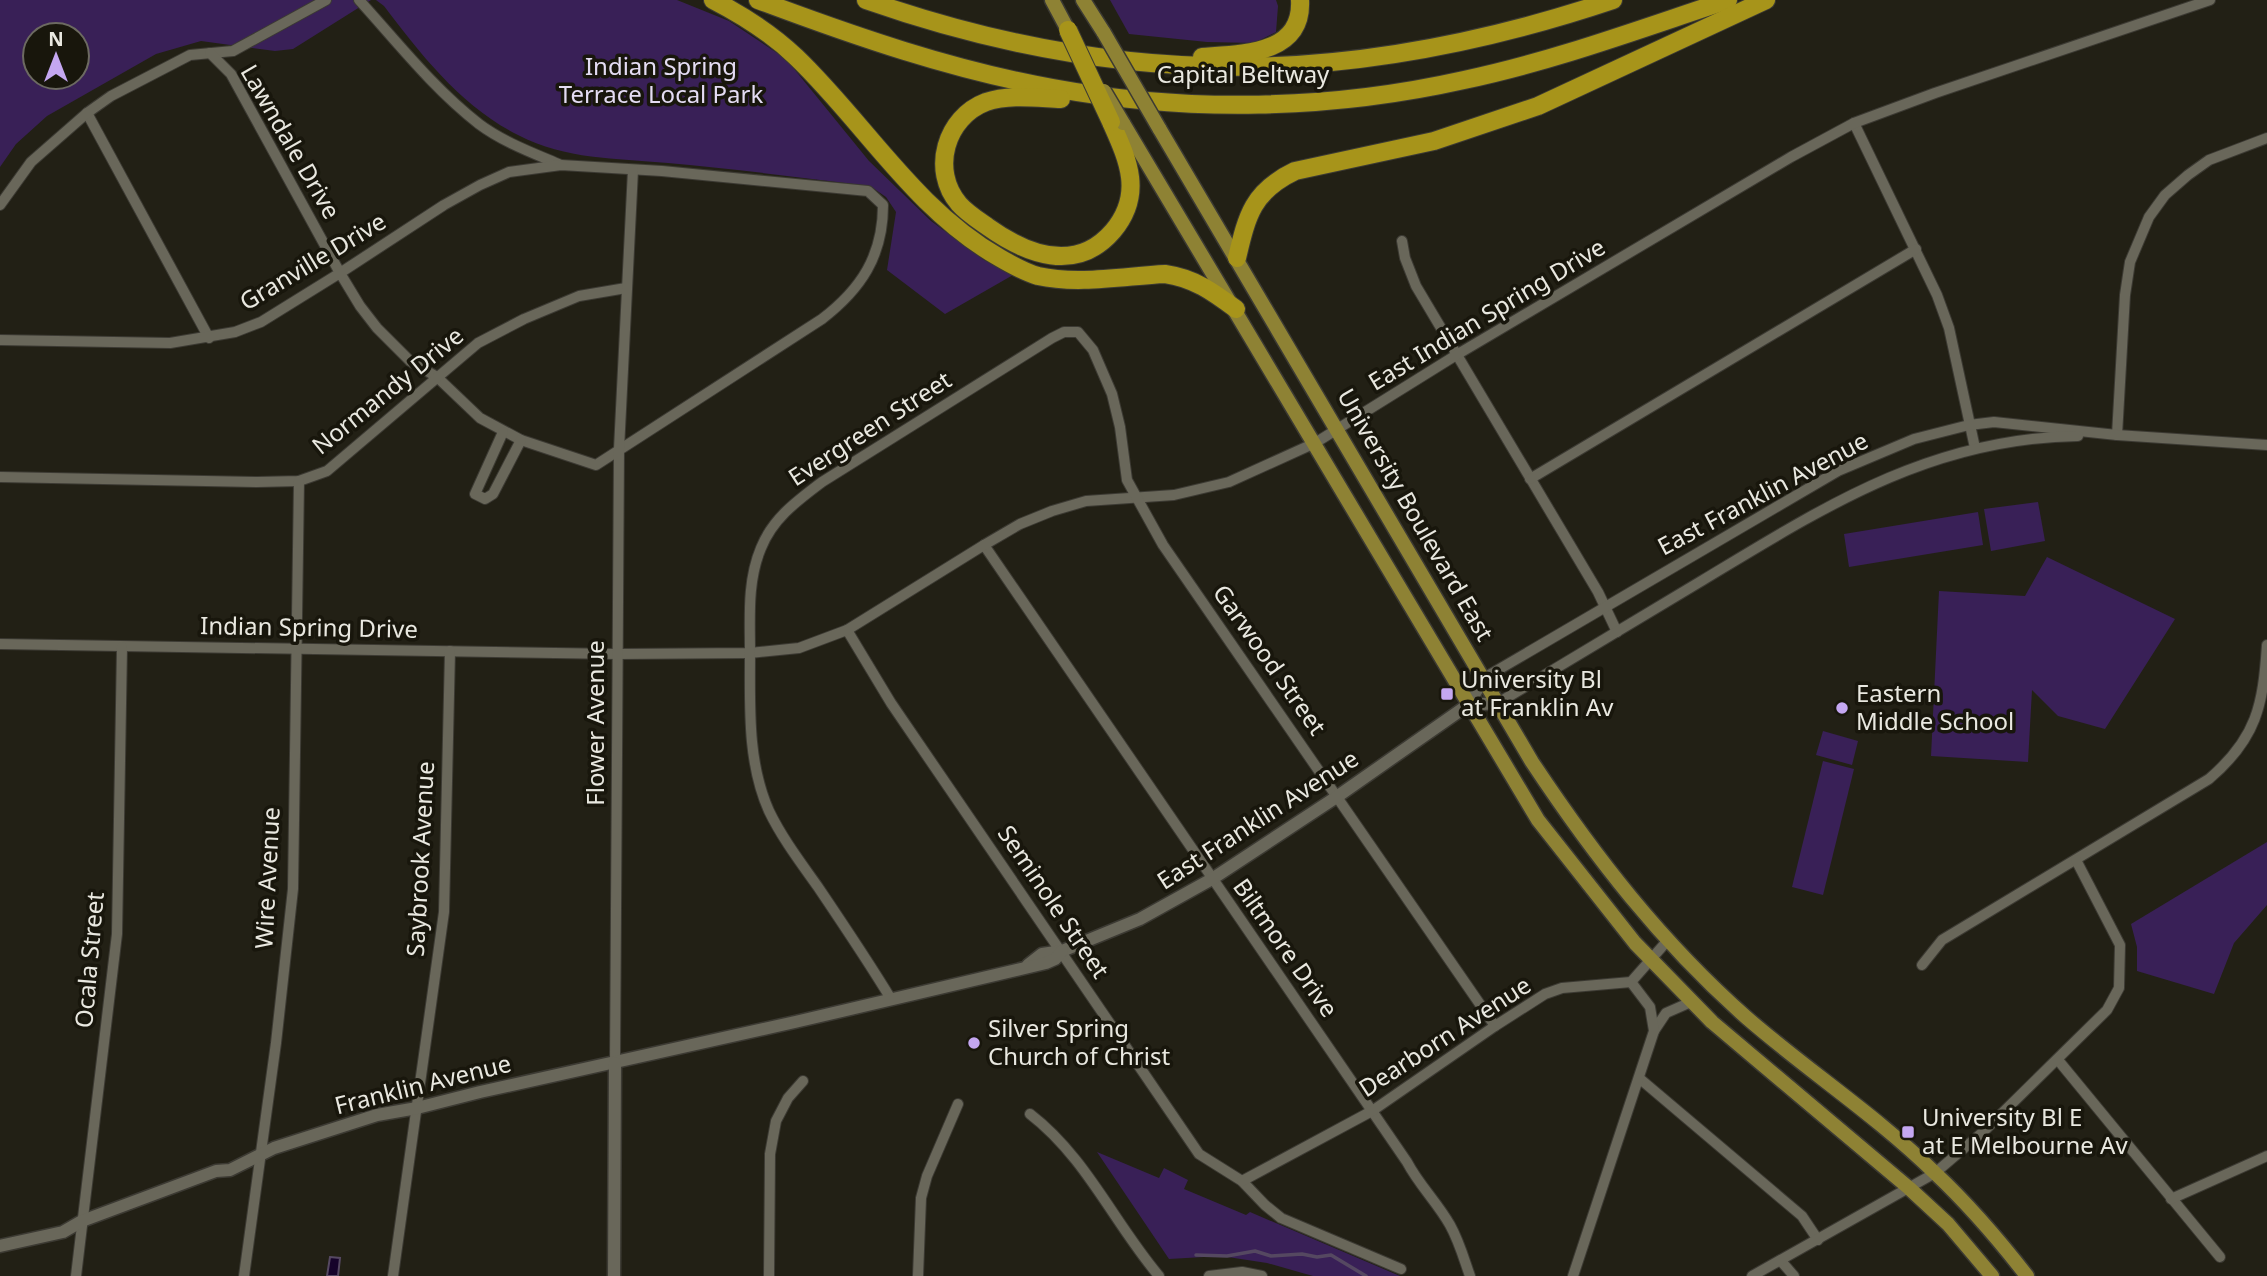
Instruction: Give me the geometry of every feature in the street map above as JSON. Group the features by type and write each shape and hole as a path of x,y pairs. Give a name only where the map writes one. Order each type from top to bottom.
{"highway":[{"path":"713,0 748,18 797,58 912,188 961,232 988,251 1036,275 1055,278 1165,274 1180,276 1206,288 1236,309"},
{"name":"Capital Beltway","path":"758,0 883,44 985,74 1054,89 1133,99 1217,104 1342,99 1403,92 1464,80 1545,60 1728,0"},
{"name":"Capital Beltway","path":"866,0 937,24 997,40 1128,61 1215,67 1284,67 1391,56 1496,35 1613,0"},
{"path":"1128,61 1219,56 1269,48 1286,39 1296,24 1300,0"},
{"path":"1237,258 1252,206 1264,191 1286,175 1316,165 1434,141 1502,120 1538,106 1766,0"},
{"path":"1069,30 1117,122 1131,176 1130,195 1121,222 1095,246 1078,254 1058,257 1024,249 970,215 951,192 944,162 945,148 960,119 972,109 986,102 1017,97 1128,103 1217,104"}],"main road":[{"path":"1052,0 1069,30"},
{"name":"University Boulevard East","path":"1083,0 1532,762 1574,825 1625,892 1668,940 1747,1018 1935,1172 2027,1276"},
{"name":"University Boulevard East","path":"1117,122 1236,309 1538,820 1571,865 1650,959 1691,1002 1909,1188 1948,1224 1992,1276"}],"street":[{"path":"0,205 31,162 87,113 111,96 190,55 233,51 326,0"},
{"path":"359,0 435,85 480,124 503,139 561,166"},
{"name":"East Indian Spring Drive","path":"618,654 750,653 799,648 847,630 1020,524 1052,511 1086,501 1174,495 1229,482 1338,430 1458,354 1791,157 1854,123 2210,0"},
{"name":"Lawndale Drive","path":"210,53 230,74 359,306 410,361 437,377 480,418 521,440 596,465 619,449"},
{"path":"87,113 209,338"},
{"path":"1854,123 1937,295 1949,328 1975,448"},
{"path":"2118,435 2126,284 2130,262 2149,218 2165,195 2210,160 2267,138"},
{"name":"Granville Drive","path":"0,340 170,343 235,332 261,322 340,274 444,205 509,172 561,166 632,170 868,191 883,205 880,240 872,262 843,303 619,449"},
{"name":"Flower Avenue","path":"614,1276 619,449 632,170"},
{"path":"1402,241 1405,258 1416,286 1606,607 1617,632"},
{"path":"1530,478 1916,249"},
{"name":"Normandy Drive","path":"0,477 299,481 327,471 478,343 524,319 579,296 626,288"},
{"name":"Evergreen Street","path":"891,999 866,957 788,844 761,791 754,758 750,593 761,548 773,526 788,508 822,482 1052,338 1064,332 1079,332"},
{"name":"Garwood Street","path":"1079,332 1093,350 1112,394 1128,480 1163,545 1495,1026"},
{"name":"East Franklin Avenue","path":"615,1063 1026,967 1042,954 1062,951 1140,919 1212,879 1338,796 1468,705 1484,678 1838,471 1914,439 1969,425 1994,422 2118,435 2267,445"},
{"path":"503,432 475,494 485,499 493,494 521,440"},
{"name":"East Franklin Avenue","path":"1468,705 1499,703 1756,548 1858,490 1925,462 1975,448 2069,436 2118,435"},
{"name":"Wire Avenue","path":"244,1276 276,1043 293,889 299,481"},
{"name":"Biltmore Drive","path":"984,545 1407,1161 1417,1180 1434,1200 1450,1226 1470,1276"},
{"name":"Seminole Street","path":"847,630 891,703 1199,1154 1242,1181"},
{"name":"Indian Spring Drive","path":"0,644 618,654"},
{"path":"1922,965 1942,940 2210,779 2232,760 2248,736 2261,703 2267,645"},
{"name":"Ocala Street","path":"76,1276 117,934 122,647"},
{"name":"Saybrook Avenue","path":"393,1276 444,912 450,651"},
{"path":"1752,1276 1935,1172 1983,1132 2107,1010 2119,988 2120,945 2076,860"},
{"path":"1654,1031 1650,1007 1631,982 1668,940"},
{"name":"Dearborn Avenue","path":"1242,1181 1372,1111 1545,994 1562,988 1631,982"},
{"path":"1573,1276 1654,1031 1665,1013 1691,1002"},
{"path":"2058,1060 2220,1257"},
{"name":"Franklin Avenue","path":"0,1246 63,1232 82,1221 216,1171 228,1161 246,1163 274,1148 377,1115 615,1063"},
{"path":"1639,1078 1802,1216 1818,1240"},
{"path":"769,1276 770,1154 776,1121 788,1098 803,1081"},
{"path":"918,1276 921,1198 927,1176 958,1104"},
{"path":"1030,1114 1051,1130 1075,1156 1145,1260 1159,1276"},
{"path":"2171,1199 2267,1156"},
{"path":"1242,1181 1281,1218 1401,1269"},
{"path":"1781,1261 1794,1276"},
{"path":"1209,1276 1242,1272 1262,1276"}],"green space":[{"path":"0,0 371,0 293,49 275,51 201,41 156,54 91,91 91,21 21,21 21,91 91,91 47,116 16,144 0,167"},
{"name":"Indian Spring Terrace Local Park","path":"376,0 677,0 729,21 786,59 869,161 931,221 984,260 1013,275 945,314 887,270 896,212 886,197 870,186 573,154 536,143 498,123 461,95"},
{"path":"1110,0 1276,0 1276,32 1254,43 1207,42 1129,34"},
{"path":"2038,502 2045,541 1991,551 1984,509"},
{"path":"1978,512 1983,545 1849,567 1844,534"},
{"path":"2047,557 2175,619 2105,729 2058,716 2032,690 2028,762 1931,756 1939,591 2025,596"},
{"path":"1823,731 1858,741 1852,765 1816,755"},
{"path":"1823,761 1854,769 1823,895 1792,887"},
{"path":"2267,842 2267,905 2234,943 2214,994 2137,971 2137,947 2131,924"},
{"path":"1097,1152 1159,1178 1164,1168 1188,1180 1184,1189 1246,1215 1250,1212 1400,1276 1313,1276 1267,1263 1221,1256 1169,1259"}],"shaded area":[{"path":"330,1257 340,1258 338,1276 327,1276"}],"waterway":[{"path":"1196,1255 1227,1256 1255,1251 1271,1256 1331,1255 1366,1276"}],"place":[{"name":"University Bl at Franklin Av","path":"1447,694"},
{"name":"Eastern Middle School","path":"1842,708"},
{"name":"Silver Spring Church of Christ","path":"974,1043"},
{"name":"University Bl E at E Melbourne Av","path":"1908,1132"}]}
